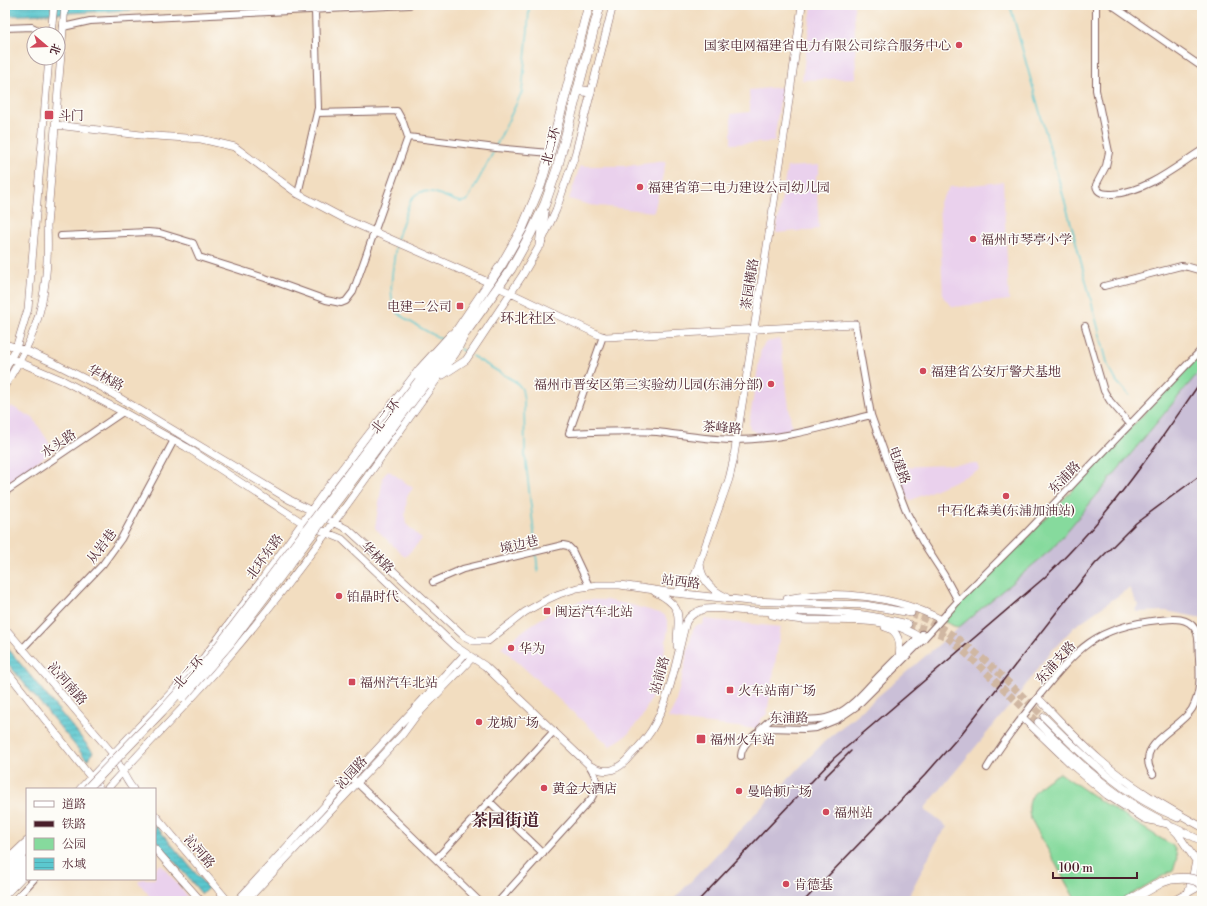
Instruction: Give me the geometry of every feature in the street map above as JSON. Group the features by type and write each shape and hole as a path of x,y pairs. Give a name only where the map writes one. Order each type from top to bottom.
{"highway":[{"name":"北二环","path":"88,788 162,711 209,659 452,343 466,332 494,285 502,264 522,229 541,184 589,5"},
{"name":"北二环","path":"452,343 458,327 521,252 545,204 557,169 600,5"},
{"path":"578,90 590,92"},
{"path":"540,245 545,204"},
{"name":"北二环","path":"96,788 167,715 214,662 257,607 421,383"},
{"path":"7,880 26,852"},
{"path":"7,880 26,863"},
{"path":"1129,901 1162,882 1171,879 1184,877 1196,880 1202,885"}],"main road":[{"path":"52,26 54,5"},
{"path":"5,370 12,359 25,350 38,314 46,280 48,249 47,226 65,5"},
{"path":"438,378 466,360 511,293 540,245 556,210 575,155 613,5"},
{"name":"茶园横路","path":"675,593 682,589 691,580 700,563 729,479 737,440 754,330 802,5"},
{"path":"5,385 25,322 30,297 49,66"},
{"path":"56,125 141,135 201,139 235,147 298,194 345,219 494,285 603,336 610,337 855,324"},
{"path":"108,788 226,659 289,582 334,523 438,378 452,343"},
{"name":"北环东路","path":"81,788 202,660 257,587 311,511 420,368 452,343"},
{"name":"华林路","path":"5,344 25,350 103,388 311,511 349,530 464,636"},
{"name":"华林路","path":"12,359 70,384 124,412 174,440 303,523 342,539 455,646 485,666 554,730 589,765"},
{"path":"700,563 702,577 706,583 717,593 730,599"},
{"name":"站西路","path":"464,636 474,641 488,640 526,612 548,599 559,594 589,586 608,584 730,599 879,606 911,613"},
{"path":"650,589 666,597 676,607 678,614 677,658"},
{"path":"774,602 803,596 869,597 907,605 940,619"},
{"name":"站前路","path":"589,765 600,770 618,768 643,742 654,726 668,690 688,617 699,611 715,608 744,611"},
{"path":"744,611 801,620 871,622 906,629 921,638"},
{"path":"744,611 855,614 908,624"},
{"path":"871,622 890,628 896,634 900,647 899,656"},
{"name":"沁河南路","path":"5,628 113,754"},
{"name":"沁园路","path":"246,901 354,780 402,735 416,716 469,656"},
{"path":"5,669 99,788"},
{"path":"1038,698 1081,744 1109,768 1137,789 1202,828"},
{"path":"1022,717 1107,796 1145,819 1168,824 1178,834 1196,861 1194,875 1188,893"},
{"path":"1202,828 1154,807 1119,785 1081,755 1041,720 1080,764 1104,784 1140,809 1202,841"},
{"path":"113,754 118,761 126,780 132,788"},
{"path":"237,901 354,780"},
{"name":"沁河路","path":"156,816 228,901"},
{"path":"5,862 26,842"},
{"path":"156,850 201,901"},
{"path":"5,895 26,873"},
{"path":"1173,901 1202,885"}],"street":[{"path":"63,24 90,21 409,5"},
{"path":"1096,5 1096,90 1108,152 1106,166 1097,181 1096,185 1098,190 1102,193 1108,194 1135,190 1160,177 1202,150"},
{"path":"1112,5 1202,67"},
{"path":"298,194 317,113 315,10"},
{"path":"5,28 26,28"},
{"path":"61,236 148,232 160,233 193,243 199,257 326,300 341,303 346,301 353,292 408,137 403,122 397,112 317,113"},
{"path":"408,137 550,153"},
{"path":"1104,286 1181,266 1202,271"},
{"name":"电建路","path":"855,324 871,415 896,485 907,513 922,541 958,600"},
{"path":"1085,326 1104,391 1110,401 1130,424"},
{"name":"茶峰路","path":"603,336 569,433 624,431 656,432 737,440 767,438 792,434 871,415"},
{"name":"东浦路","path":"755,735 765,728 809,729 838,719 857,706 921,638 1026,532 1202,349"},
{"name":"水头路","path":"5,492 124,412"},
{"name":"从岩巷","path":"22,649 112,553 174,440"},
{"name":"境边巷","path":"433,582 463,569 563,545 570,548 589,586"},
{"name":"东浦支路","path":"986,768 1022,717 1073,656 1082,648 1103,635 1126,625 1178,619 1191,624 1197,633 1200,678 1198,693 1188,714 1150,750 1148,755 1148,765 1153,774"},
{"name":"东浦路","path":"755,735 771,719 818,719 827,718 840,712 850,705 899,656 921,638"},
{"path":"436,859 554,730"},
{"path":"741,756 741,751 744,745 755,735"},
{"path":"499,901 588,803 594,794 597,787 596,779 589,765"},
{"path":"354,780 479,901"},
{"path":"489,802 543,853"},
{"path":"14,901 33,880"}],"shaded area":[{"path":"812,5 854,5 856,78 802,80"},
{"path":"782,87 774,142 731,144 731,114 750,112 749,90"},
{"path":"666,161 654,212 590,205 569,199 580,166 627,166"},
{"path":"819,165 819,174 816,175 819,229 776,233 787,167"},
{"name":"福州市琴亭小学","path":"1003,182 1009,300 953,307 943,297 939,202 950,187"},
{"name":"福州市晋安区第三实验幼儿园(东浦分部)","path":"780,339 792,430 758,434 750,429 749,424 761,349 766,342"},
{"name":"福州站","path":"1202,368 1202,618 1166,611 1137,612 1135,610 1138,605 1129,588 1074,627 1046,657 1017,697 924,809 947,827 939,837 906,901 672,901 824,742 1053,548"},
{"path":"11,406 33,418 54,450 5,484 5,412"},
{"path":"978,464 980,470 909,501 894,467"},
{"path":"388,470 413,488 407,496 405,519 406,524 422,539 405,557 375,528 383,477"},
{"path":"586,600 605,600 631,605 663,614 668,622 662,666 650,701 642,717 627,735 610,746 501,647 555,610 566,605"},
{"path":"704,619 781,627 767,714 761,719 757,729 668,718 675,705 693,629 697,625 703,625"},
{"path":"161,864 191,901 143,901 149,895 138,882 141,880 156,880 156,868"}],"green space":[{"path":"1202,352 1202,368 1053,548 958,628 943,621 1026,539"},
{"path":"1060,773 1102,802 1173,846 1177,858 1173,870 1120,901 1076,901 1031,819 1029,811 1029,803 1036,791 1041,785"}],"water":[{"path":"5,5 235,5 5,16"},
{"path":"5,645 93,752 87,760 5,660"},
{"path":"156,826 208,888 202,894 156,840"}],"waterway":[{"path":"496,146 522,92 529,5"},
{"path":"1010,5 1073,231 1108,366 1117,382 1129,395"},
{"path":"397,239 410,201 414,196 420,193 431,192 456,201 467,201 495,149"},
{"path":"396,245 391,289 394,306 397,312 406,319 443,340"},
{"path":"460,349 467,353"},
{"path":"472,356 516,382 522,389 524,401 525,455 536,550"},
{"path":"536,554 538,572"}],"tunnel":[{"path":"911,613 931,622 966,645 998,672 1044,717"},
{"path":"908,624 947,637 1038,722"}],"railway":[{"path":"698,901 834,758 1063,560 1108,510 1122,492 1202,380"},
{"path":"804,901 926,774 962,733 1095,564 1136,523 1202,474"},
{"path":"824,778 851,751"}],"place":[{"name":"国家电网福建省电力有限公司综合服务中心","path":"959,45"},
{"name":"斗门","path":"49,115"},
{"name":"福建省第二电力建设公司幼儿园","path":"640,187"},
{"name":"福州市琴亭小学","path":"973,239"},
{"name":"电建二公司","path":"460,306"},
{"name":"福建省公安厅警犬基地","path":"923,371"},
{"name":"福州市晋安区第三实验幼儿园(东浦分部)","path":"771,384"},
{"name":"中石化森美(东浦加油站)","path":"1006,496"},
{"name":"铂晶时代","path":"339,596"},
{"name":"闽运汽车北站","path":"547,611"},
{"name":"华为","path":"511,648"},
{"name":"福州汽车北站","path":"352,682"},
{"name":"火车站南广场","path":"730,690"},
{"name":"龙城广场","path":"479,722"},
{"name":"福州火车站","path":"701,739"},
{"name":"黄金大酒店","path":"544,788"},
{"name":"曼哈顿广场","path":"739,791"},
{"name":"福州站","path":"826,812"},
{"name":"肯德基","path":"786,884"}],"district":[{"name":"环北社区","path":"528,318"},
{"name":"茶园街道","path":"505,820"}]}
